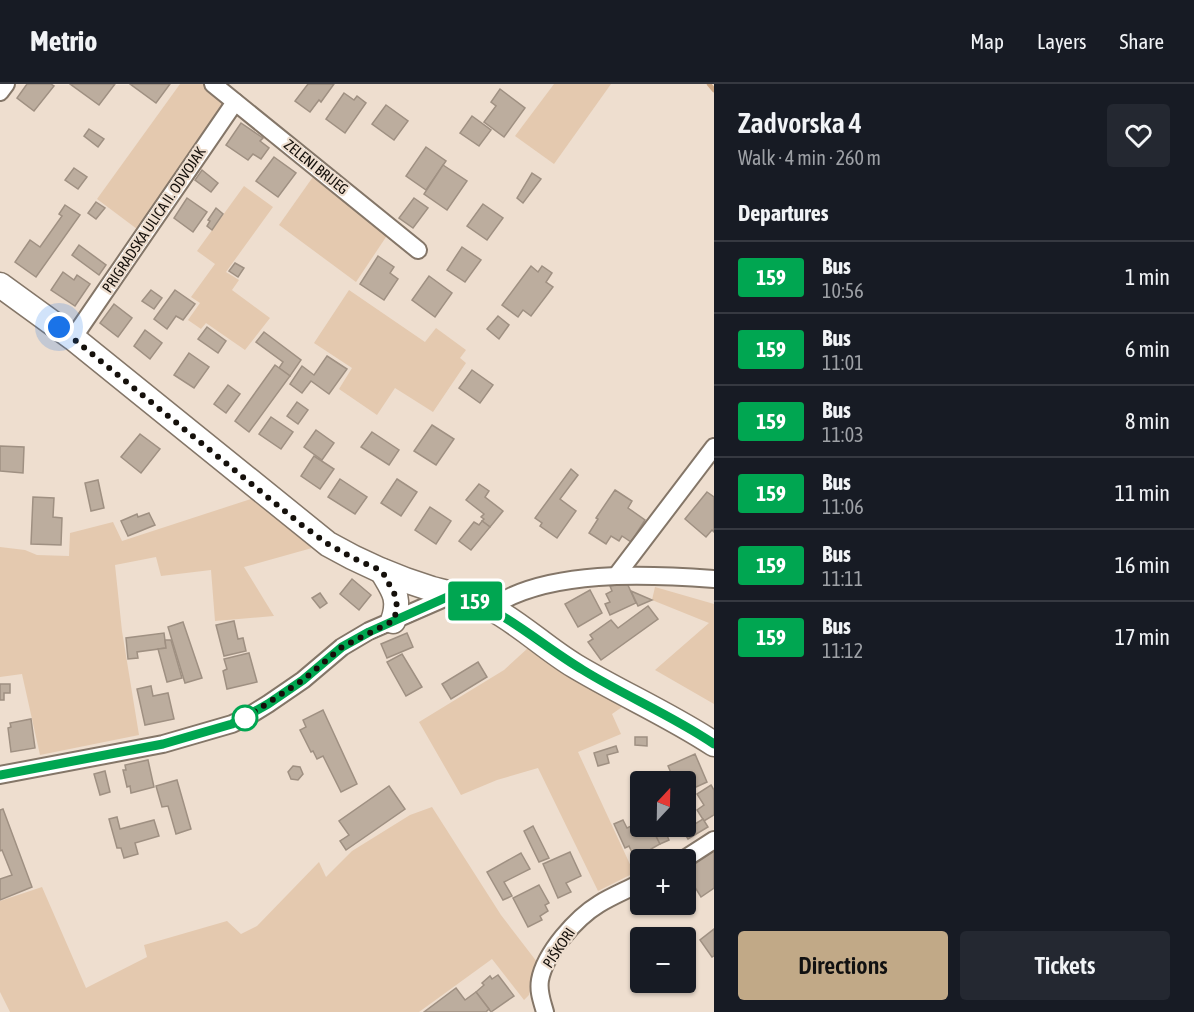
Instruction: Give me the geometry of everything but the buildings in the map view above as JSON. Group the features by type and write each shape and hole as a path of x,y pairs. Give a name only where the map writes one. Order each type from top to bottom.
{"main road":[{"path":"0,285 73,338 328,544 382,571 490,608 587,673 714,744"},
{"path":"382,571 396,597 397,610 393,621"}],"street":[{"path":"0,92 6,84"},
{"name":"ZELENI BRIJEG","path":"213,84 418,250"},
{"name":"PRIGRADSKA ULICA II. ODVOJAK","path":"73,338 235,102"},
{"path":"616,576 714,447"},
{"path":"490,608 504,598 524,590 567,582 616,576 650,575 714,579"},
{"path":"0,775 163,744 232,724 268,704 303,680 342,647 454,594"},
{"path":"696,852 714,840"},
{"name":"PIŠKORI","path":"545,1012 540,994 540,979 548,960 563,937 597,905 630,888"}],"shaded area":[{"path":"180,84 205,84 225,101 219,114 137,229 97,199"},
{"path":"554,84 611,84 554,164 515,136"},
{"path":"315,174 388,234 356,282 279,225"},
{"path":"244,186 273,207 226,272 239,280 232,290 270,318 245,350 206,323 201,329 188,320 200,303 191,297 215,264 197,251"},
{"path":"349,290 425,342 436,328 466,350 460,358 466,363 433,412 395,388 377,415 339,389 352,368 314,343"},
{"path":"254,498 312,548 244,567 274,616 215,621 211,570 161,576 156,557 115,565 122,631 139,735 40,755 22,674 0,677 0,547 25,550 37,555 69,556 70,533 113,522 122,541"},
{"path":"655,587 714,604 714,704 655,670 709,623 652,600"},
{"path":"528,648 625,705 612,714 621,734 578,752 630,864 630,875 598,891 538,768 497,780 461,795 419,722 504,670"},
{"path":"432,807 501,915 537,962 529,995 524,1000 492,959 419,1012 10,1012 0,992 0,901 42,887 86,988 147,957 144,945 227,921 241,934 257,926 319,862 326,877 352,851 410,815"}],"waterway":[{"path":"709,84 714,90"}],"bus line":[{"name":"159","path":"0,775 163,744 232,724 268,704 303,680 342,647 369,632 454,594 474,600 504,616 571,663 612,688 714,744"}],"route":[{"path":"59,327 303,526 328,544 382,571 396,597 397,610 393,621 342,647 303,680 245,718"}]}
